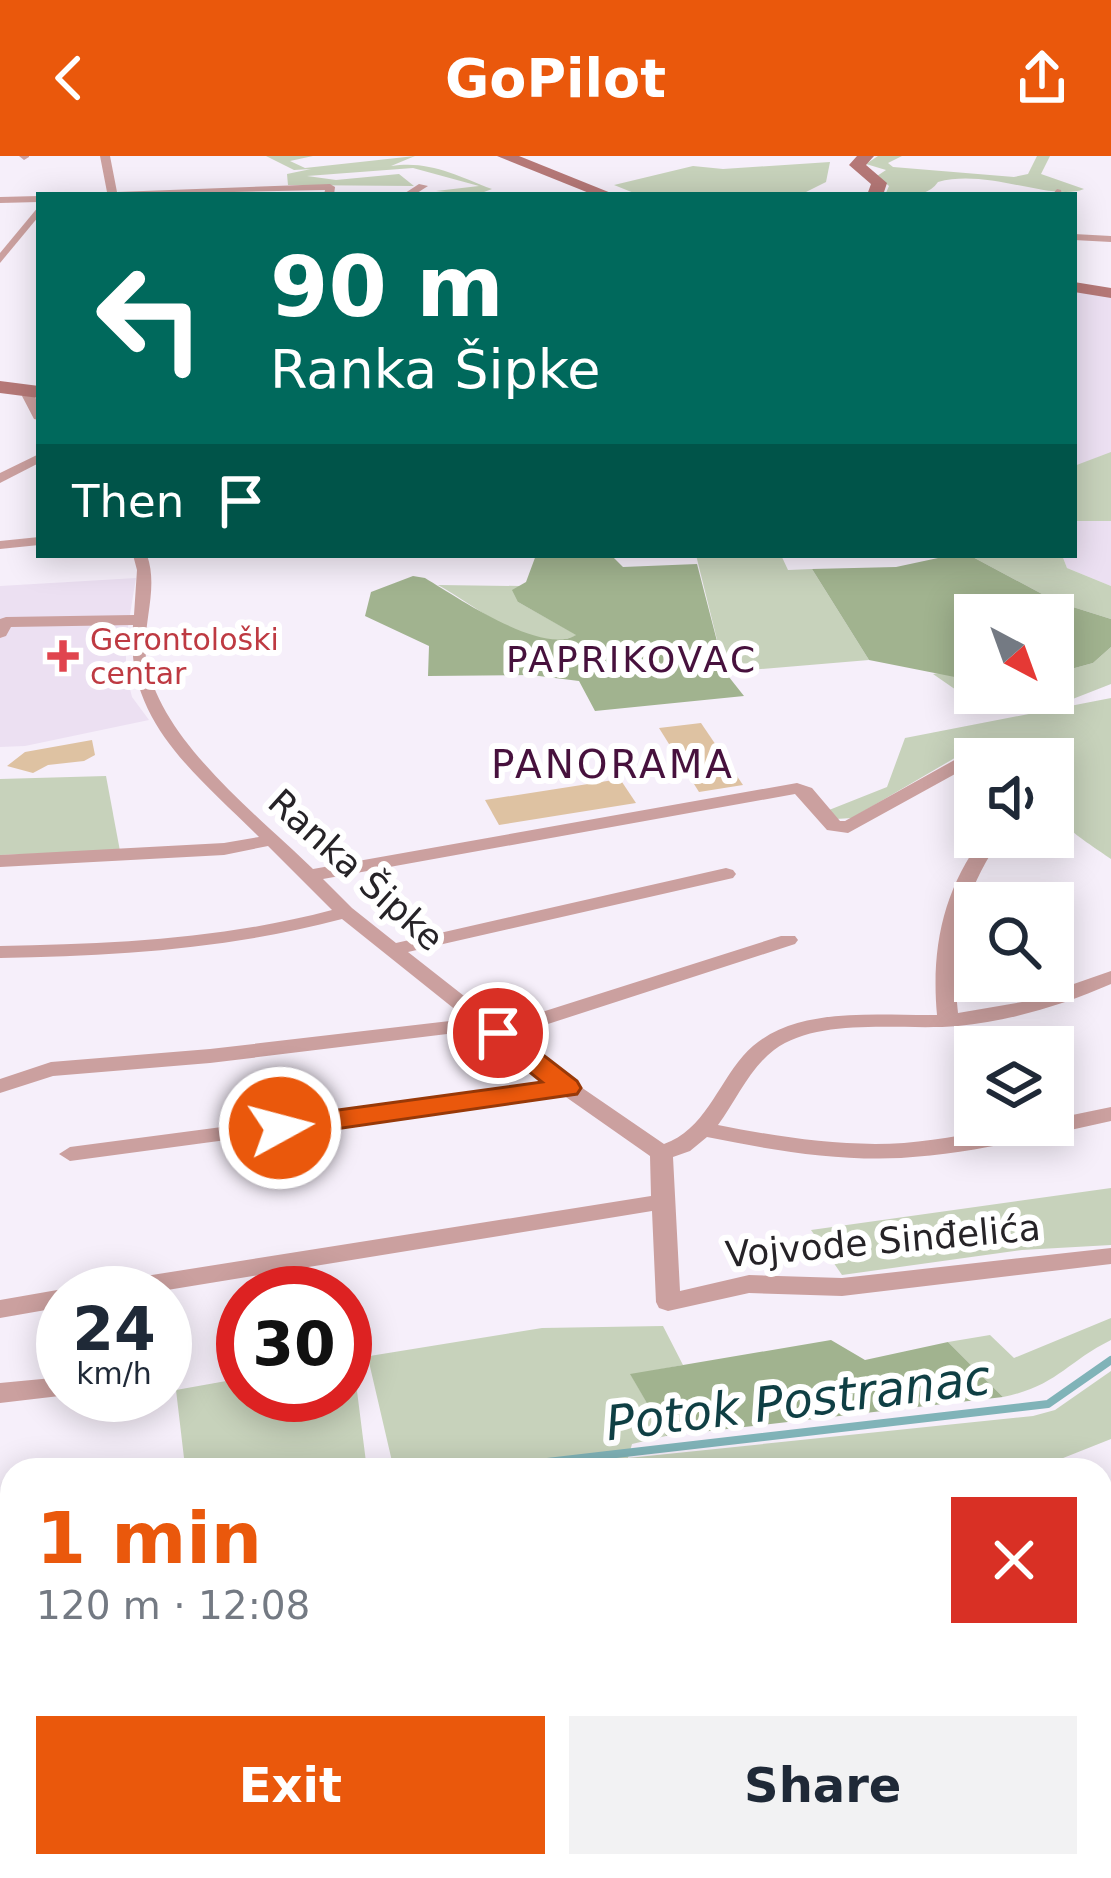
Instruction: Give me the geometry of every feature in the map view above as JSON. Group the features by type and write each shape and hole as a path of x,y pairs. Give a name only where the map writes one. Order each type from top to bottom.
{"street":[{"path":"105,156 110,192"},
{"path":"505,156 600,192"},
{"path":"866,156 857,165 879,183 876,192"},
{"path":"257,192 329,191"},
{"path":"0,200 36,199"},
{"path":"0,260 36,213"},
{"path":"1077,237 1111,239"},
{"path":"1077,287 1111,293"},
{"path":"0,387 36,391"},
{"path":"0,479 36,460"},
{"path":"0,545 36,541"},
{"name":"Ranka Šipke","path":"141,558 146,570 138,657 156,713 202,772 345,912 567,1088 661,1153"},
{"path":"0,633 6,622 140,620"},
{"path":"307,877 792,789 804,790 834,826 848,827 954,768"},
{"path":"0,861 224,849 270,841"},
{"path":"948,1020 942,978 946,938 965,878 979,858"},
{"path":"391,950 726,874"},
{"path":"0,952 191,943 278,930 345,912"},
{"path":"0,1086 51,1069 491,1028 788,940"},
{"path":"661,1153 687,1144 703,1129 754,1058 784,1036 836,1025 948,1020 1037,1001 1111,977"},
{"path":"70,1154 567,1088"},
{"path":"703,1129 763,1141 871,1151 967,1142 1111,1114"},
{"name":"Vojvode Sinđelića","path":"661,1153 668,1302 749,1284 871,1285 1111,1256"},
{"path":"192,1277 660,1202"},
{"path":"0,1309 36,1303"},
{"path":"0,1393 36,1390"}],"shaded area":[{"path":"1077,292 1111,295 1111,586 1067,568 1063,558 1077,558"},
{"name":"Gerontološki centar","path":"136,578 126,673 132,697 149,720 0,747 0,586"}],"green space":[{"path":"266,156 313,156 290,161 305,168 415,156 391,166 430,167 492,189 436,191 479,186 413,168 307,176 336,180 399,174 414,186 288,185 287,174 311,169 294,170"},
{"path":"878,156 902,156 888,163 1014,177 1028,174 1037,156 1050,156 1041,174 1084,189 1055,191 957,179 938,182 924,192 886,192 889,186 877,176 886,170 866,164"},
{"path":"830,162 826,182 806,192 632,192 614,185 693,166 723,169"},
{"path":"1111,452 1111,521 1077,521 1077,465"},
{"path":"535,558 614,558 623,567 697,564 725,672 744,696 595,711 579,681 531,675 428,676 429,646 365,616 371,592 413,576 425,578 522,631 543,638 576,635 518,602 512,590 526,582"},
{"path":"697,558 782,558 788,570 812,569 869,660 725,672"},
{"path":"938,558 975,558 1042,594 954,594 954,677 869,660 812,569 896,567"},
{"path":"975,558 1063,558 1067,568 1111,586 1111,619 1074,607 1074,594 1042,594"},
{"path":"438,585 520,586 518,602 577,635 560,640 524,634"},
{"path":"1074,607 1111,619 1111,647 1093,663 1074,668"},
{"path":"1111,647 1111,684 1074,698 1074,668 1093,663"},
{"path":"933,674 954,675 954,689"},
{"path":"1111,698 1111,859 1074,833 1074,738 954,738 954,758 852,818 836,819 829,810 887,787 905,738 1029,714 1074,714 1074,705"},
{"path":"106,776 120,851 0,855 0,779"},
{"path":"1111,1188 1111,1245 1022,1250 842,1275 811,1230"},
{"path":"1111,1318 1111,1340 1049,1380 1003,1397 948,1342 990,1335 1014,1358"},
{"path":"663,1326 683,1365 631,1375 666,1436 632,1444 628,1458 391,1458 372,1375 372,1356 542,1328"},
{"path":"831,1340 865,1360 948,1342 1003,1397 666,1436 630,1374"},
{"path":"1111,1371 1111,1439 1063,1458 628,1458 1033,1416 1055,1410"},
{"path":"216,1383 216,1422 361,1422 365,1458 184,1458 180,1422 192,1422 192,1387"}],"building":[{"path":"701,723 743,785 699,792 659,728"},
{"path":"92,740 95,755 84,761 48,765 33,773 7,766 25,752"},
{"name":"PANORAMA","path":"620,779 636,803 499,825 485,800"}],"waterway":[{"name":"Potok Postranac","path":"582,1458 1048,1404 1111,1360"}],"place":[{"name":"Gerontološki centar","path":"63,656"}],"district":[{"name":"PAPRIKOVAC","path":"632,659"},
{"name":"PANORAMA","path":"613,764"}],"route":[{"path":"280,1128 567,1088 498,1033"}]}
